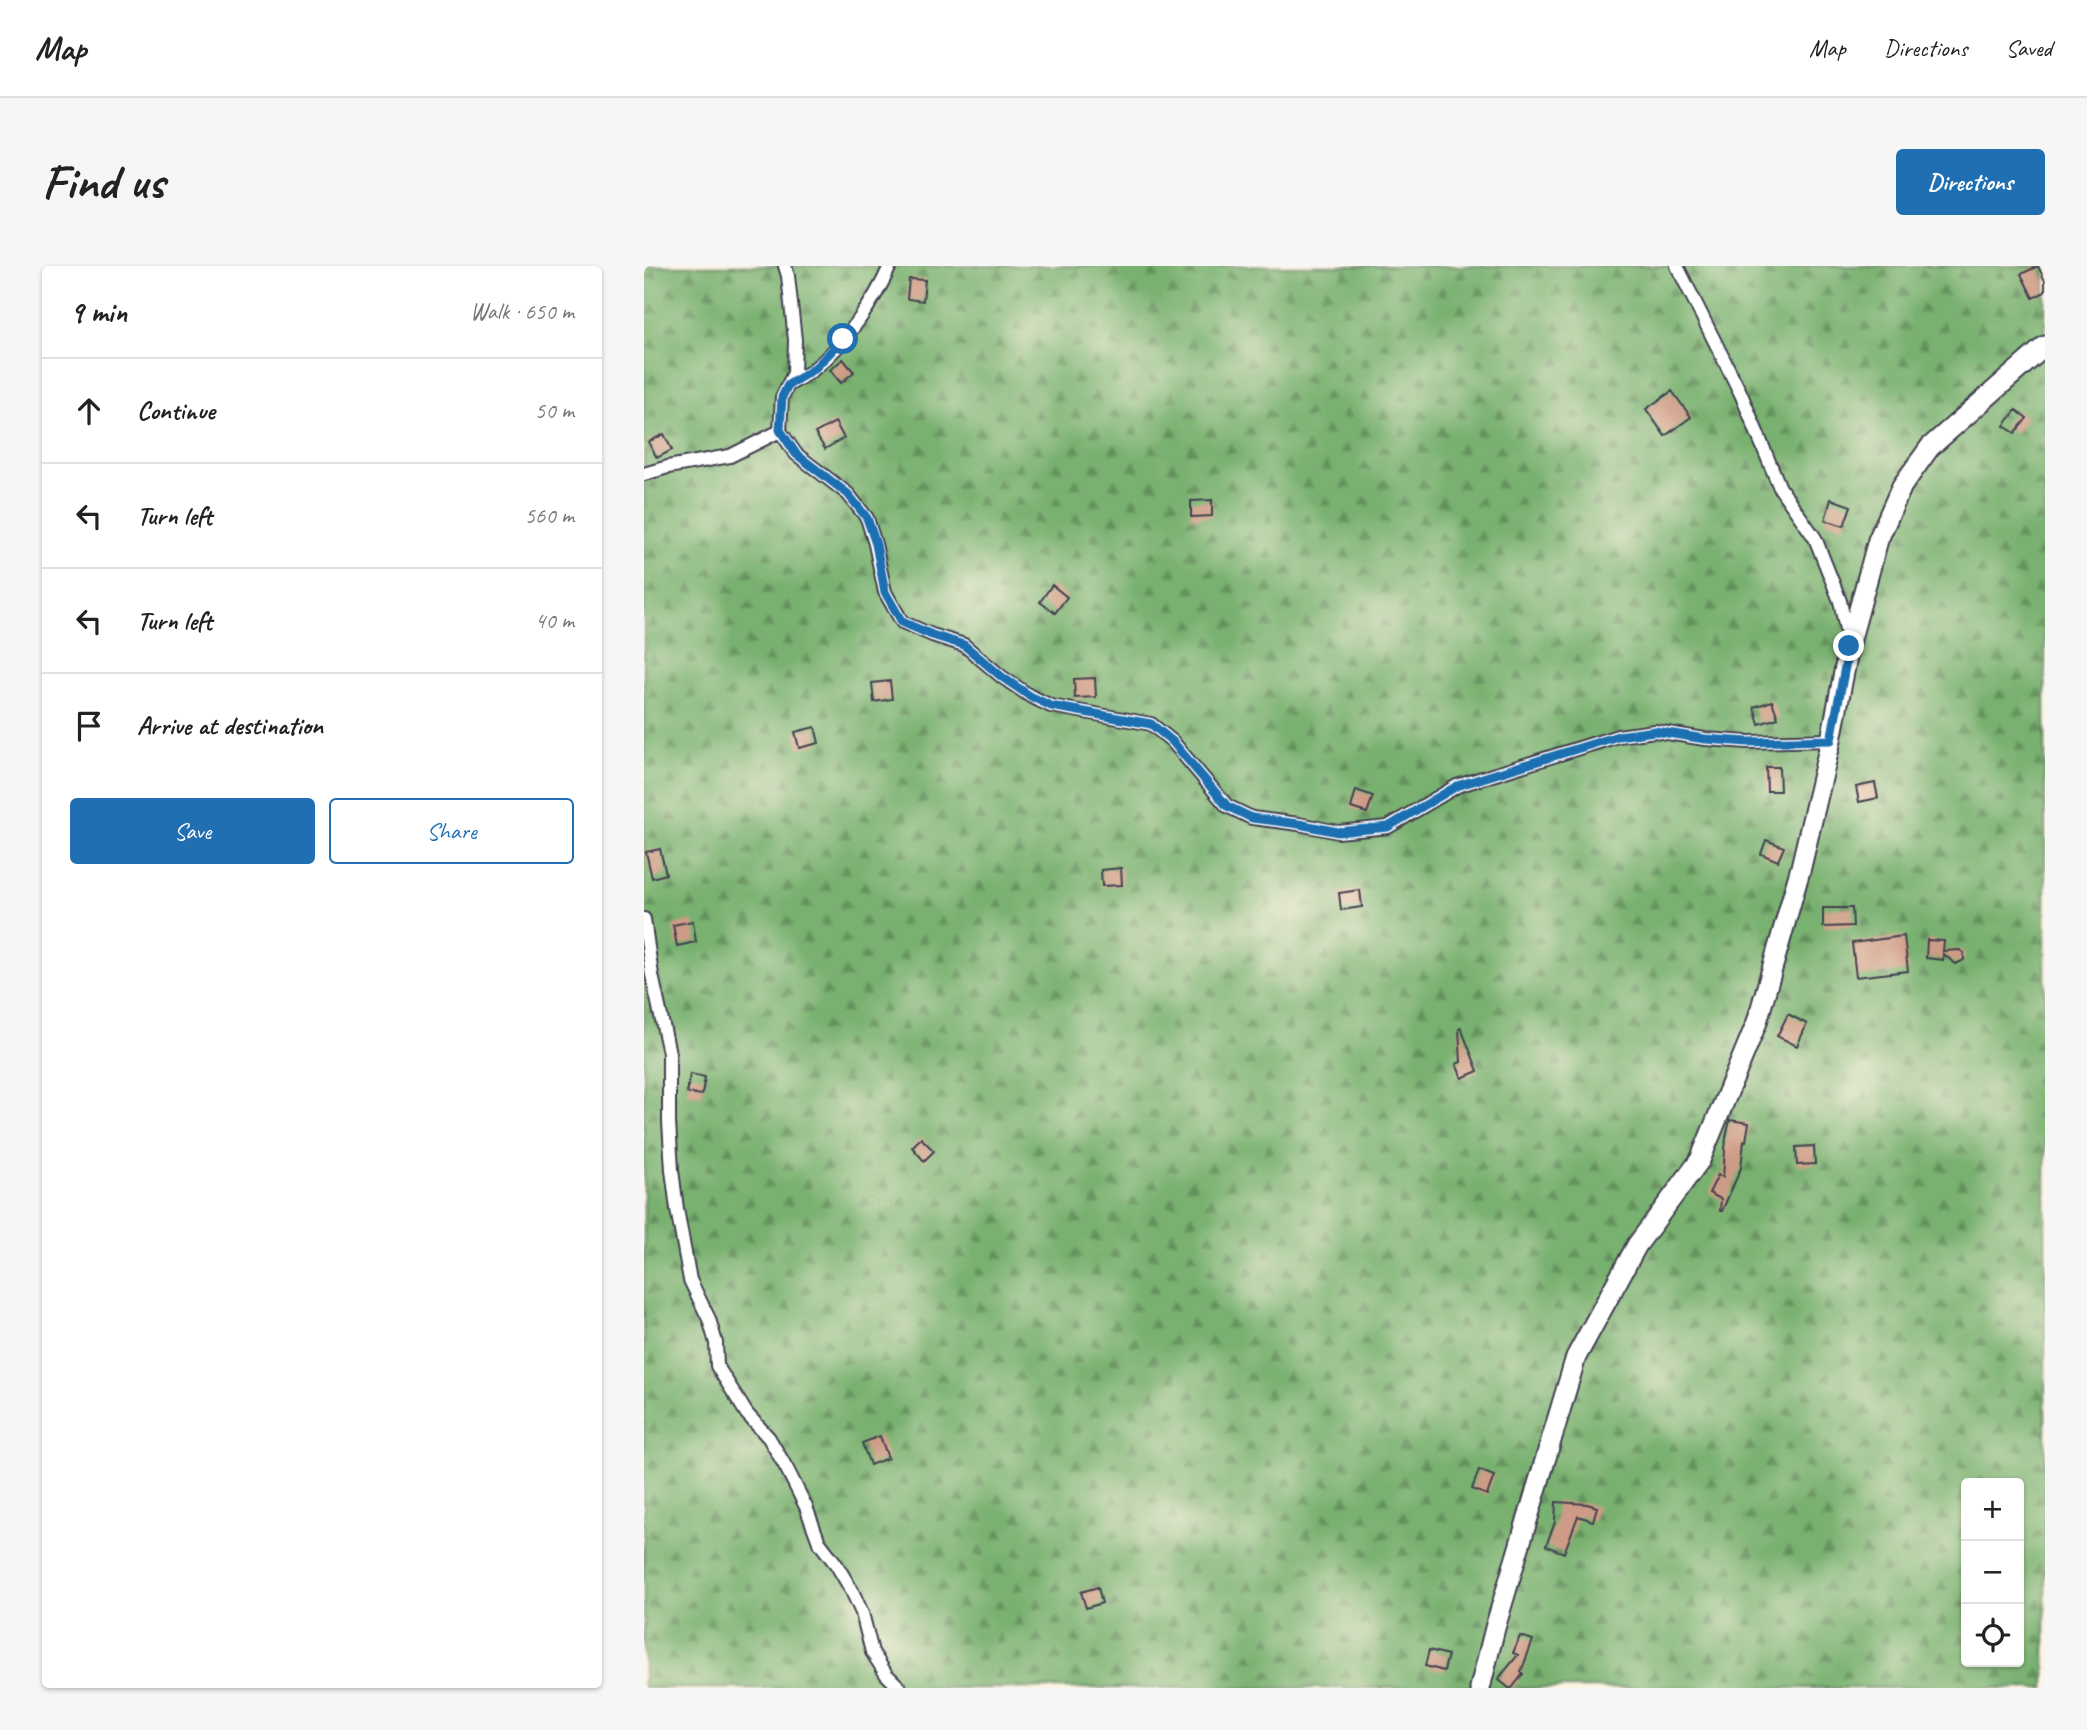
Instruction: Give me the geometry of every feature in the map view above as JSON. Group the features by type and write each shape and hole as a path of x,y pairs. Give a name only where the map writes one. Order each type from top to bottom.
{"street":[{"path":"785,266 795,340 794,373 782,397 780,430 796,454 848,494 867,518 876,544 885,592 902,622 964,645 1002,677 1051,706 1151,724 1172,741 1227,806 1252,818 1338,832 1388,827 1457,786 1618,736 1655,731 1748,742 1831,740"},
{"path":"788,385 814,369 843,339 879,290 890,266"},
{"path":"1677,266 1741,394 1780,488 1815,538 1840,601 1849,646"},
{"path":"1480,1688 1495,1628 1576,1357 1637,1245 1700,1160 1757,1022 1801,867 1831,740 1849,646 1878,540 1902,486 1930,447 2045,346"},
{"path":"644,474 730,456 780,430"},
{"path":"644,919 652,975 669,1053 669,1122 677,1209 690,1280 709,1320 716,1343 717,1366 747,1414 769,1437 806,1507 819,1542 852,1591 862,1613 872,1652 886,1674 900,1688"}],"green space":[{"path":"644,266 2045,266 2045,1688 644,1688"}],"building":[{"path":"2038,266 2045,281 2045,292 2033,298 2021,274"},
{"path":"909,279 925,280 923,301 907,299"},
{"path":"843,359 854,372 841,383 830,370"},
{"path":"1672,391 1691,417 1665,436 1646,409"},
{"path":"2016,410 2027,418 2015,433 2004,426"},
{"path":"835,422 844,438 825,449 815,433"},
{"path":"664,434 672,450 657,458 648,442"},
{"path":"1831,499 1851,506 1844,526 1825,520"},
{"path":"1212,500 1212,516 1191,517 1191,501"},
{"path":"1052,585 1067,597 1055,613 1040,602"},
{"path":"1095,678 1096,697 1075,698 1074,679"},
{"path":"890,681 892,699 874,702 872,683"},
{"path":"1772,701 1778,718 1759,724 1754,707"},
{"path":"815,727 819,743 799,748 795,732"},
{"path":"1766,767 1779,767 1780,791 1767,791"},
{"path":"1875,783 1878,798 1859,802 1856,787"},
{"path":"1356,790 1373,796 1367,813 1351,808"},
{"path":"1766,840 1784,847 1778,861 1761,854"},
{"path":"660,849 666,874 652,878 646,852"},
{"path":"1121,868 1122,885 1102,886 1101,870"},
{"path":"1360,890 1362,907 1341,910 1339,893"},
{"path":"1823,908 1852,908 1853,926 1823,927"},
{"path":"693,921 696,942 677,946 673,925"},
{"path":"1904,936 1908,971 1856,977 1852,943"},
{"path":"1927,940 1944,941 1943,951 1960,950 1964,953 1964,960 1956,964 1943,954 1943,960 1926,958"},
{"path":"1788,1014 1807,1024 1797,1046 1777,1036"},
{"path":"1461,1028 1478,1071 1462,1078 1456,1064 1461,1062"},
{"path":"690,1074 705,1077 702,1095 687,1093"},
{"path":"1730,1120 1749,1123 1741,1168 1720,1211 1721,1199 1709,1193 1718,1175 1723,1177"},
{"path":"921,1138 934,1151 924,1161 912,1147"},
{"path":"1814,1146 1815,1164 1797,1165 1796,1147"},
{"path":"880,1436 888,1458 870,1465 862,1443"},
{"path":"1479,1470 1494,1476 1487,1495 1472,1489"},
{"path":"1556,1502 1597,1507 1593,1521 1578,1516 1564,1553 1546,1546 1555,1522"},
{"path":"1098,1587 1102,1603 1086,1608 1081,1592"},
{"path":"1520,1636 1533,1640 1521,1672 1523,1674 1512,1688 1509,1688 1498,1679 1518,1655 1513,1653"},
{"path":"1429,1650 1448,1655 1444,1671 1425,1666"}],"route":[{"path":"843,339 814,369 788,385 782,397 780,430 796,454 848,494 867,518 876,544 885,592 902,622 964,645 1002,677 1051,706 1151,724 1172,741 1227,806 1252,818 1338,832 1388,827 1457,786 1618,736 1655,731 1748,742 1831,740 1849,646"}]}
